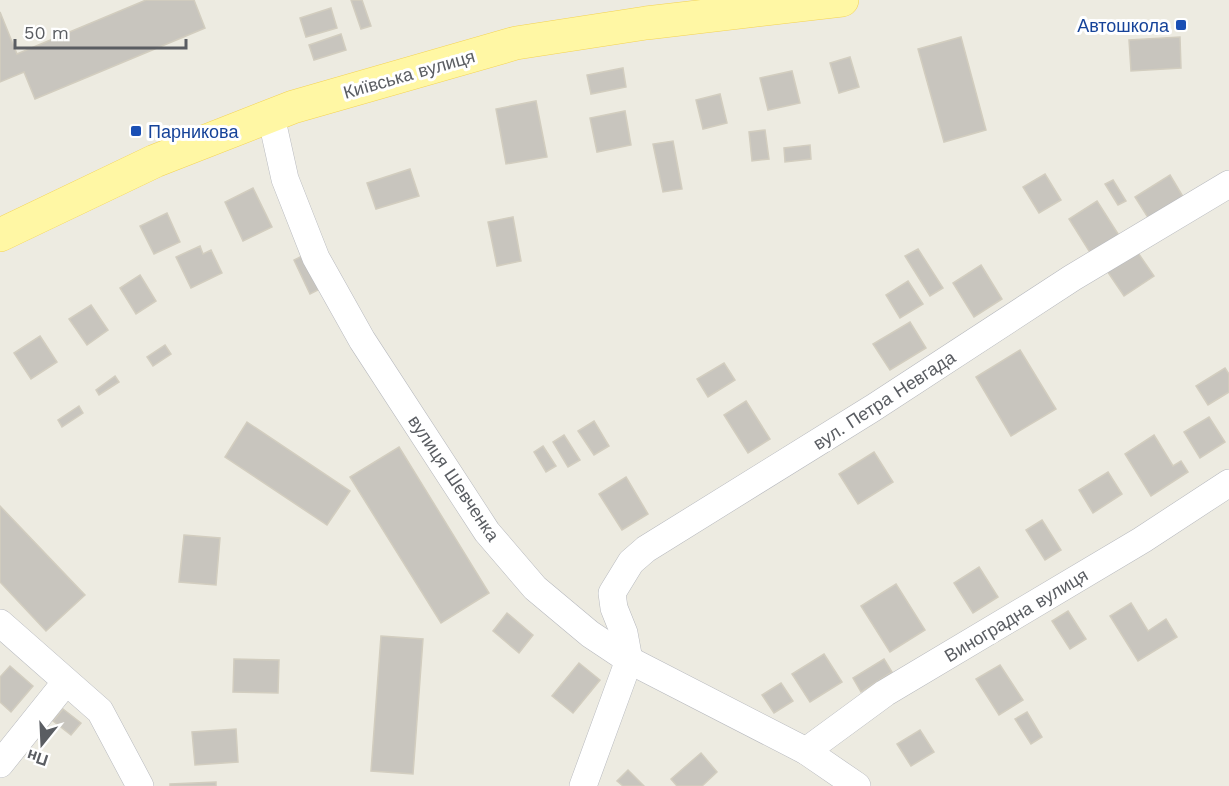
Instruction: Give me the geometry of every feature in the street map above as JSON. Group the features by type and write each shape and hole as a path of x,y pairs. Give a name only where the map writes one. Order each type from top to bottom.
{"main road":[{"name":"Київська вулиця","path":"0,235 155,161 293,107 516,43 646,23 842,0"}],"street":[{"name":"вулиця Шевченка","path":"272,116 285,179 316,258 362,340 487,532 535,588 590,634 629,660 806,751 857,786"},
{"name":"вул. Петра Невгада","path":"629,660 624,633 614,608 612,592 631,562 646,549 873,408 1072,278 1229,184"},
{"name":"Виноградна вулиця","path":"806,751 885,693 1142,540 1229,483"},
{"path":"0,623 65,683 100,711 140,786"},
{"path":"583,786 629,660"},
{"path":"0,764 65,683"}],"building":[{"path":"146,0 194,0 205,28 35,99 24,72 0,82 0,12 17,54"},
{"path":"351,0 362,0 371,26 361,29"},
{"path":"331,8 337,28 306,37 300,18"},
{"path":"341,34 346,50 314,60 309,45"},
{"path":"961,37 986,130 944,142 918,49"},
{"path":"1180,37 1181,68 1131,71 1129,40"},
{"path":"850,57 859,87 839,93 830,63"},
{"path":"623,68 626,87 591,94 587,75"},
{"path":"792,71 800,103 768,110 760,78"},
{"path":"720,94 727,123 703,129 696,100"},
{"path":"536,101 547,157 506,164 496,109"},
{"path":"625,111 631,145 597,152 590,118"},
{"path":"765,130 769,159 752,161 749,132"},
{"path":"673,141 682,189 663,192 653,144"},
{"path":"810,145 811,159 785,162 784,148"},
{"path":"410,169 419,196 376,209 367,183"},
{"path":"1045,174 1061,200 1039,213 1023,187"},
{"path":"1170,175 1188,205 1154,227 1135,197"},
{"path":"1113,180 1126,201 1118,205 1105,184"},
{"path":"253,188 272,227 243,241 225,202"},
{"path":"1097,201 1120,237 1091,254 1069,219"},
{"path":"167,213 180,242 154,254 140,226"},
{"path":"513,217 521,261 497,266 488,222"},
{"path":"200,246 203,254 211,250 222,273 191,288 176,257"},
{"path":"1134,247 1154,276 1124,296 1105,268"},
{"path":"918,249 943,288 930,296 905,256"},
{"path":"308,253 324,287 310,294 294,260"},
{"path":"981,265 1002,299 974,317 953,283"},
{"path":"140,275 156,301 136,314 120,288"},
{"path":"908,281 923,304 900,318 886,295"},
{"path":"91,305 108,330 87,345 69,319"},
{"path":"910,322 926,348 890,370 873,344"},
{"path":"40,336 57,362 31,379 14,353"},
{"path":"165,345 171,354 153,366 147,357"},
{"path":"1020,350 1056,409 1011,436 976,377"},
{"path":"724,363 735,380 708,397 697,379"},
{"path":"1225,368 1229,374 1229,392 1208,405 1196,386"},
{"path":"115,376 119,382 99,395 96,390"},
{"path":"746,401 770,439 748,453 724,415"},
{"path":"79,406 83,413 62,427 58,420"},
{"path":"1209,417 1225,442 1200,458 1184,432"},
{"path":"594,421 609,446 594,455 578,431"},
{"path":"247,422 350,491 327,525 225,457"},
{"path":"564,435 580,460 568,467 553,442"},
{"path":"1154,435 1173,466 1181,461 1188,472 1151,496 1125,454"},
{"path":"543,446 556,466 546,472 534,452"},
{"path":"399,447 489,593 441,623 350,477"},
{"path":"874,452 893,482 858,504 839,474"},
{"path":"1108,472 1122,494 1093,513 1079,490"},
{"path":"626,477 648,514 622,530 599,494"},
{"path":"0,506 85,595 46,631 0,582"},
{"path":"1042,520 1061,550 1045,560 1026,530"},
{"path":"184,535 220,538 216,585 179,582"},
{"path":"979,567 998,597 973,613 954,583"},
{"path":"896,584 925,630 890,652 861,606"},
{"path":"1131,603 1148,631 1166,619 1177,637 1138,661 1110,616"},
{"path":"1068,611 1086,639 1070,649 1052,621"},
{"path":"507,613 533,635 519,653 493,631"},
{"path":"381,636 423,639 413,774 371,771"},
{"path":"824,654 842,682 810,702 792,674"},
{"path":"234,659 279,660 278,693 233,692"},
{"path":"884,659 892,672 861,692 853,678"},
{"path":"579,663 600,680 573,713 552,696"},
{"path":"1000,665 1023,700 999,715 976,679"},
{"path":"10,666 33,686 11,712 0,702 0,677"},
{"path":"781,683 793,701 774,713 762,695"},
{"path":"63,709 81,723 71,735 53,721"},
{"path":"1027,712 1042,737 1031,744 1015,719"},
{"path":"236,729 238,762 195,765 192,732"},
{"path":"920,730 934,752 911,766 897,744"},
{"path":"701,753 717,772 702,786 677,786 671,779"},
{"path":"628,770 644,786 623,786 617,781"},
{"path":"216,782 216,786 170,786 170,784"}],"place":[{"name":"Автошкола","path":"1181,25"},
{"name":"Парникова","path":"136,131"}]}
